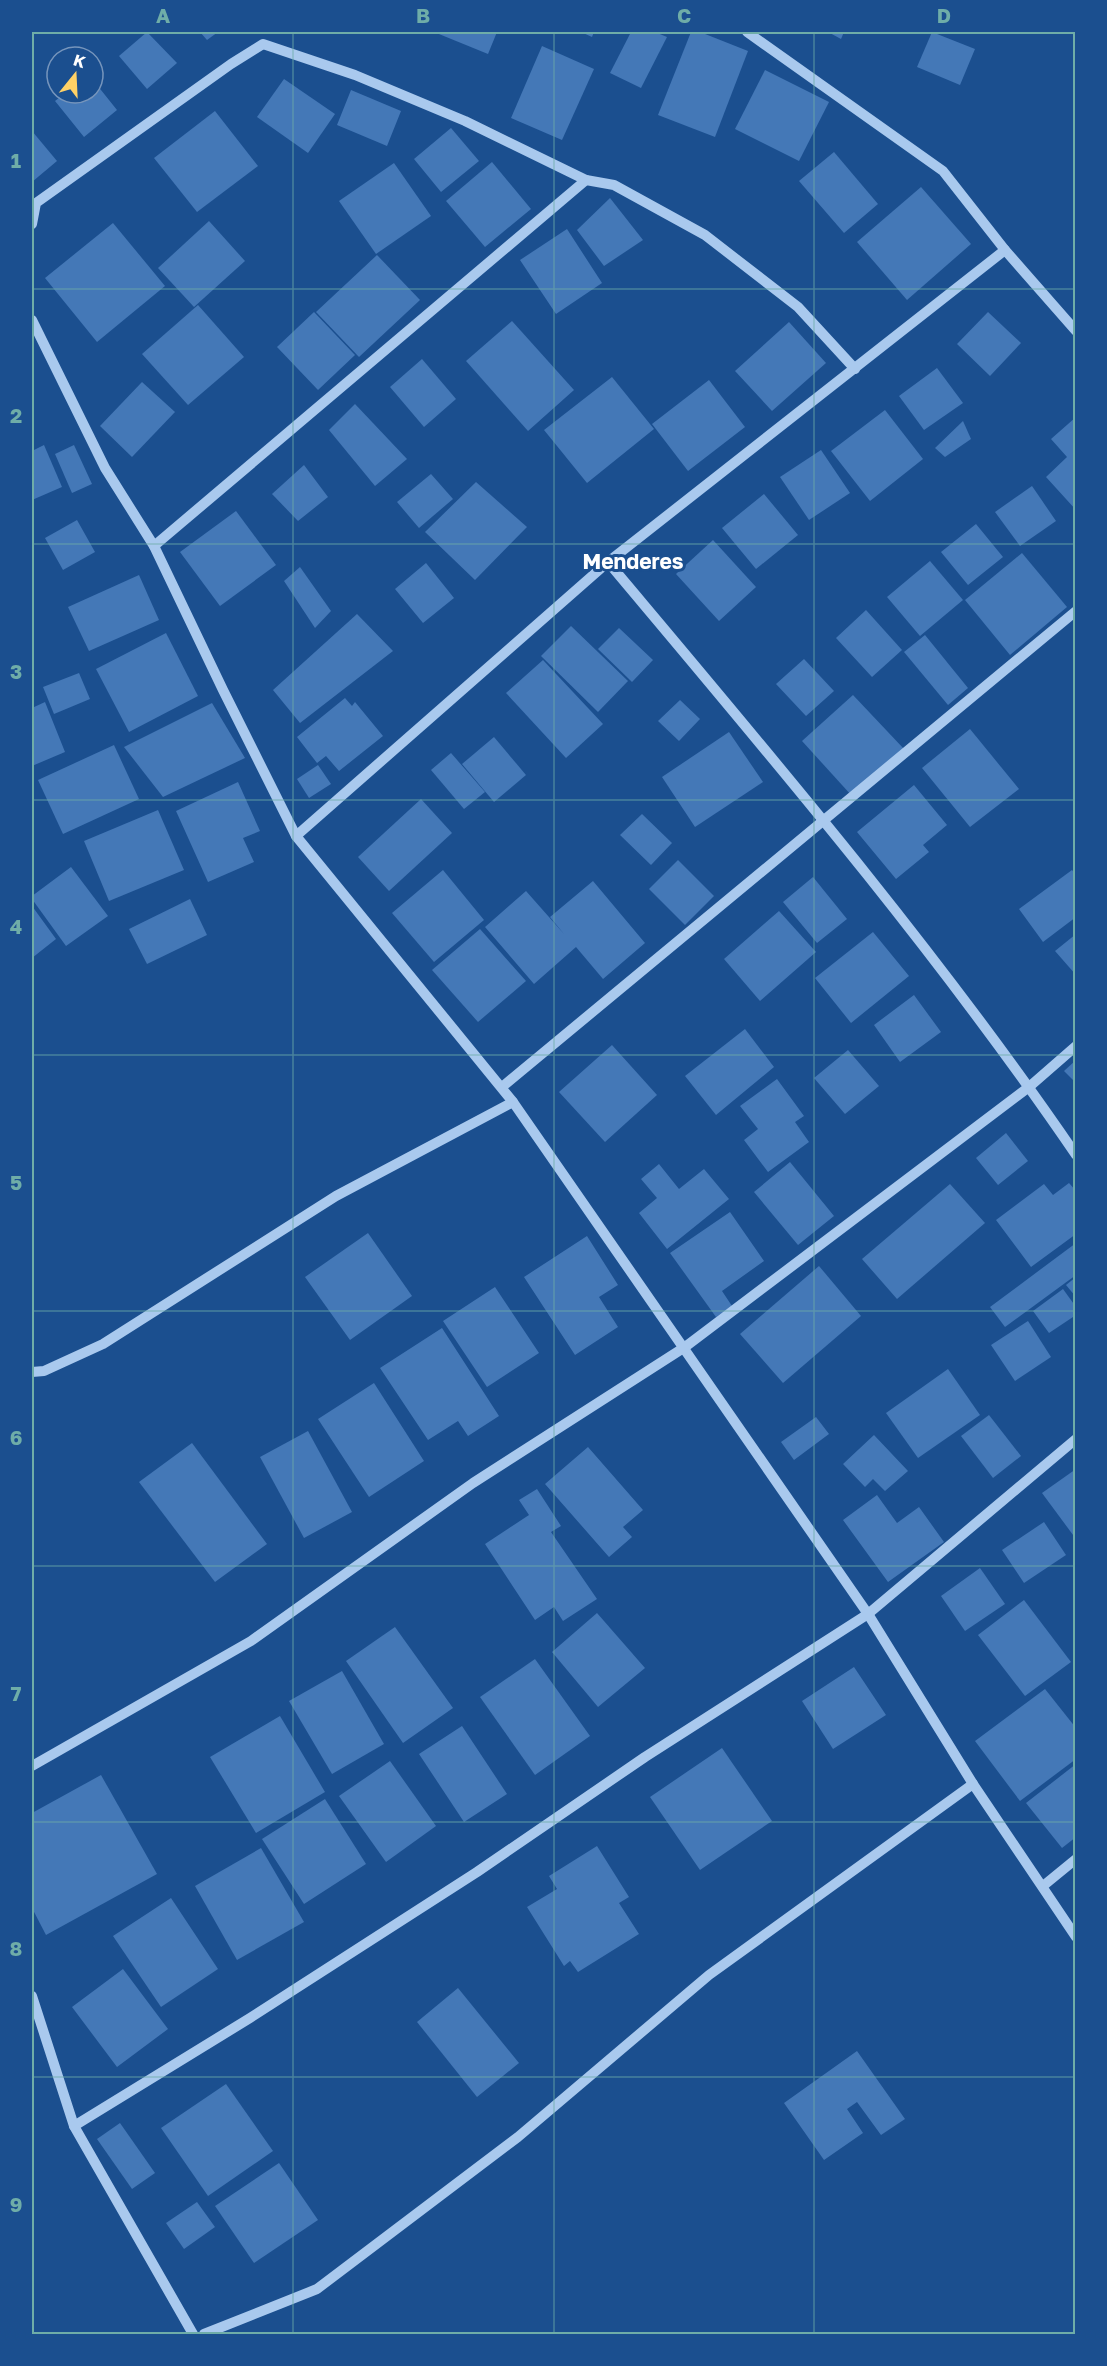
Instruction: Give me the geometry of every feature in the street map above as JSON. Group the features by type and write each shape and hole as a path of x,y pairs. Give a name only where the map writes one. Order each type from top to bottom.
{"street":[{"path":"261,32 263,44"},
{"path":"747,32 943,171 1005,250 1076,331"},
{"path":"263,44 355,75 454,117 586,180 614,185 705,235 798,307 855,369"},
{"path":"32,224 36,203 231,64 263,44"},
{"path":"154,546 586,180"},
{"path":"296,836 608,562 1005,250"},
{"path":"32,321 105,468 154,546 222,690 296,836 513,1102 868,1614 974,1784 1076,1937"},
{"path":"608,562 824,819 1029,1086 1076,1155"},
{"path":"502,1088 1076,611"},
{"path":"32,1766 251,1641 473,1483 685,1347 1029,1086 1076,1046"},
{"path":"32,1372 44,1371 103,1344 336,1196 513,1102"},
{"path":"74,2126 260,2012 477,1872 645,1757 868,1614 1076,1439"},
{"path":"204,2334 317,2289 518,2137 709,1976 974,1784"},
{"path":"1043,1886 1076,1859"},
{"path":"32,1996 74,2126 193,2334"}],"building":[{"path":"147,32 177,63 147,89 119,56"},
{"path":"200,32 218,32 207,40"},
{"path":"434,32 497,32 488,54"},
{"path":"581,32 594,32 592,37"},
{"path":"631,32 655,32 667,37 641,88 610,73"},
{"path":"691,32 700,32 748,51 715,137 658,115"},
{"path":"828,32 844,32 841,39"},
{"path":"932,32 975,49 960,85 917,67"},
{"path":"542,46 594,69 562,140 511,118"},
{"path":"765,70 829,102 799,161 735,129"},
{"path":"284,79 335,114 308,153 257,117"},
{"path":"351,90 401,111 387,146 337,125"},
{"path":"105,95 117,110 84,137 58,105 105,105"},
{"path":"215,111 258,166 197,212 154,158"},
{"path":"451,128 479,161 441,192 414,159"},
{"path":"32,131 57,161 32,182"},
{"path":"834,152 878,204 844,233 799,181"},
{"path":"492,162 531,209 485,247 446,201"},
{"path":"394,163 431,216 376,254 339,201"},
{"path":"921,187 971,244 907,300 857,242"},
{"path":"610,198 643,240 604,266 577,230"},
{"path":"209,221 245,261 194,307 158,268"},
{"path":"113,223 165,286 97,342 45,278"},
{"path":"567,229 602,283 556,314 520,260"},
{"path":"377,255 420,300 359,357 316,312"},
{"path":"198,305 244,357 188,405 142,354"},
{"path":"314,312 355,355 318,390 277,347"},
{"path":"988,312 1021,343 990,376 957,344"},
{"path":"512,321 574,390 528,431 466,361"},
{"path":"789,322 826,363 772,411 735,371"},
{"path":"422,359 456,399 424,427 390,387"},
{"path":"937,368 963,403 924,430 899,396"},
{"path":"612,377 654,429 587,483 544,430"},
{"path":"709,380 745,427 688,471 652,424"},
{"path":"142,382 175,412 132,457 100,426"},
{"path":"355,404 407,459 375,486 329,430"},
{"path":"885,410 923,459 870,501 831,451"},
{"path":"1076,417 1076,510 1046,477 1067,457 1051,439"},
{"path":"963,421 971,439 945,457 935,448"},
{"path":"44,445 62,487 32,500 32,451"},
{"path":"74,445 92,484 72,493 55,454"},
{"path":"821,450 850,493 809,520 780,477"},
{"path":"304,465 328,497 298,521 272,494"},
{"path":"431,474 453,499 419,528 397,502"},
{"path":"476,482 527,527 475,580 425,532"},
{"path":"1032,486 1056,521 1020,546 995,512"},
{"path":"764,494 798,535 756,569 722,528"},
{"path":"236,511 276,565 220,606 180,552"},
{"path":"77,520 95,552 63,570 45,538"},
{"path":"976,524 1003,557 968,585 941,552"},
{"path":"713,540 756,587 719,621 676,574"},
{"path":"1022,553 1067,607 1010,655 965,600"},
{"path":"930,561 963,600 920,636 887,597"},
{"path":"426,563 454,598 423,623 395,589"},
{"path":"300,567 331,611 315,628 284,581"},
{"path":"139,575 159,620 89,651 68,607"},
{"path":"866,610 902,650 872,677 836,638"},
{"path":"357,614 393,651 300,723 273,690"},
{"path":"571,626 628,681 598,712 541,656"},
{"path":"619,628 653,660 632,682 598,649"},
{"path":"166,633 198,696 129,732 96,669"},
{"path":"925,635 968,688 948,705 904,652"},
{"path":"804,659 834,691 806,716 776,684"},
{"path":"543,660 603,724 566,758 506,693"},
{"path":"79,673 90,699 54,714 43,687"},
{"path":"853,695 904,749 852,796 802,741"},
{"path":"345,698 352,706 355,702 383,736 339,771 326,756 317,763 297,737"},
{"path":"680,700 700,719 679,741 658,721"},
{"path":"45,702 65,752 32,766 32,708"},
{"path":"212,703 245,758 163,797 124,747"},
{"path":"970,729 1019,789 970,827 922,768"},
{"path":"729,732 763,782 695,827 662,777"},
{"path":"494,737 526,775 494,802 462,764"},
{"path":"114,745 139,799 63,834 38,780"},
{"path":"451,753 485,792 464,809 431,770"},
{"path":"318,765 331,784 309,798 297,779"},
{"path":"238,782 260,831 243,838 254,862 208,882 176,811"},
{"path":"914,785 947,825 923,845 929,852 896,879 857,832"},
{"path":"421,799 452,833 389,891 358,857"},
{"path":"158,810 184,870 109,901 84,841"},
{"path":"642,814 672,843 651,865 620,835"},
{"path":"678,860 714,896 685,925 649,889"},
{"path":"71,867 108,916 66,946 32,896"},
{"path":"443,870 484,920 434,962 392,913"},
{"path":"1072,870 1076,875 1076,917 1043,942 1019,909"},
{"path":"813,877 847,919 817,943 783,902"},
{"path":"593,881 645,943 603,979 576,947 534,984 485,927 526,891 564,934 550,917"},
{"path":"190,899 207,935 147,964 129,929"},
{"path":"32,906 56,939 32,958"},
{"path":"779,911 816,952 760,1001 724,959"},
{"path":"480,929 526,981 478,1022 432,970"},
{"path":"873,932 909,976 851,1023 815,978"},
{"path":"1076,934 1076,975 1055,951"},
{"path":"914,995 941,1032 900,1062 874,1025"},
{"path":"745,1029 774,1067 716,1115 685,1076"},
{"path":"612,1045 657,1095 605,1142 559,1092"},
{"path":"848,1050 879,1086 845,1114 814,1078"},
{"path":"1076,1060 1076,1083 1064,1071"},
{"path":"777,1079 804,1116 795,1122 809,1142 768,1172 744,1140 758,1129 740,1106"},
{"path":"1006,1133 1028,1161 998,1185 976,1158"},
{"path":"790,1162 834,1216 798,1245 754,1192"},
{"path":"659,1164 679,1189 704,1169 729,1199 667,1249 639,1213 657,1198 641,1179"},
{"path":"1069,1183 1076,1191 1076,1234 1031,1267 996,1220 1044,1184 1053,1195"},
{"path":"950,1184 985,1223 897,1299 862,1259"},
{"path":"730,1212 764,1261 722,1291 732,1306 716,1317 670,1253"},
{"path":"368,1233 412,1296 350,1340 305,1277"},
{"path":"587,1236 618,1285 599,1297 618,1327 575,1355 524,1277"},
{"path":"1076,1243 1076,1275 1005,1327 990,1307"},
{"path":"819,1266 861,1316 783,1383 740,1334"},
{"path":"1076,1277 1076,1297 1066,1285"},
{"path":"495,1287 539,1353 487,1387 443,1321"},
{"path":"1063,1289 1076,1307 1076,1315 1049,1333 1033,1311"},
{"path":"1028,1321 1051,1357 1015,1381 991,1345"},
{"path":"442,1328 499,1416 468,1436 458,1421 428,1440 380,1368"},
{"path":"948,1369 980,1415 918,1458 886,1413"},
{"path":"374,1383 424,1461 369,1497 318,1419"},
{"path":"989,1415 1021,1456 993,1478 961,1436"},
{"path":"816,1417 829,1434 794,1460 781,1442"},
{"path":"308,1431 352,1512 304,1538 260,1457"},
{"path":"874,1435 908,1471 885,1491 873,1479 865,1487 843,1464"},
{"path":"192,1443 267,1544 215,1582 139,1482"},
{"path":"588,1447 643,1510 623,1527 632,1537 609,1557 545,1484"},
{"path":"1076,1469 1076,1539 1042,1493"},
{"path":"537,1489 561,1526 551,1532 597,1599 563,1621 554,1607 535,1620 485,1544 529,1515 519,1500"},
{"path":"877,1495 897,1523 919,1507 944,1542 888,1582 843,1520"},
{"path":"1044,1522 1066,1555 1024,1583 1002,1550"},
{"path":"980,1568 1005,1604 965,1631 941,1596"},
{"path":"1024,1600 1071,1662 1025,1696 978,1635"},
{"path":"597,1613 645,1668 598,1707 552,1652"},
{"path":"395,1627 453,1708 403,1743 346,1661"},
{"path":"535,1659 590,1736 535,1775 480,1697"},
{"path":"854,1667 886,1715 833,1749 802,1701"},
{"path":"342,1671 384,1744 332,1774 289,1701"},
{"path":"1045,1689 1076,1728 1076,1759 1020,1801 975,1741"},
{"path":"280,1716 325,1792 256,1833 210,1757"},
{"path":"462,1726 507,1794 464,1822 419,1754"},
{"path":"722,1748 772,1821 700,1870 650,1797"},
{"path":"390,1761 436,1826 386,1862 339,1796"},
{"path":"1076,1764 1076,1837 1062,1848 1026,1803"},
{"path":"101,1775 157,1874 46,1935 32,1908 32,1813"},
{"path":"325,1799 366,1864 304,1904 262,1839"},
{"path":"597,1846 629,1897 619,1903 639,1934 578,1972 570,1961 564,1966 527,1907 557,1889 549,1876"},
{"path":"261,1848 304,1922 237,1960 195,1886"},
{"path":"171,1898 218,1969 161,2007 113,1936"},
{"path":"123,1969 168,2029 117,2067 72,2007"},
{"path":"458,1988 519,2063 477,2097 417,2022"},
{"path":"857,2051 905,2119 881,2135 857,2102 847,2109 863,2133 824,2160 784,2103"},
{"path":"226,2084 273,2151 208,2196 161,2128"},
{"path":"120,2123 155,2173 132,2189 97,2139"},
{"path":"279,2163 318,2220 254,2263 215,2206"},
{"path":"197,2202 215,2227 184,2249 166,2223"}],"district":[{"name":"Menderes","path":"633,562"}]}
